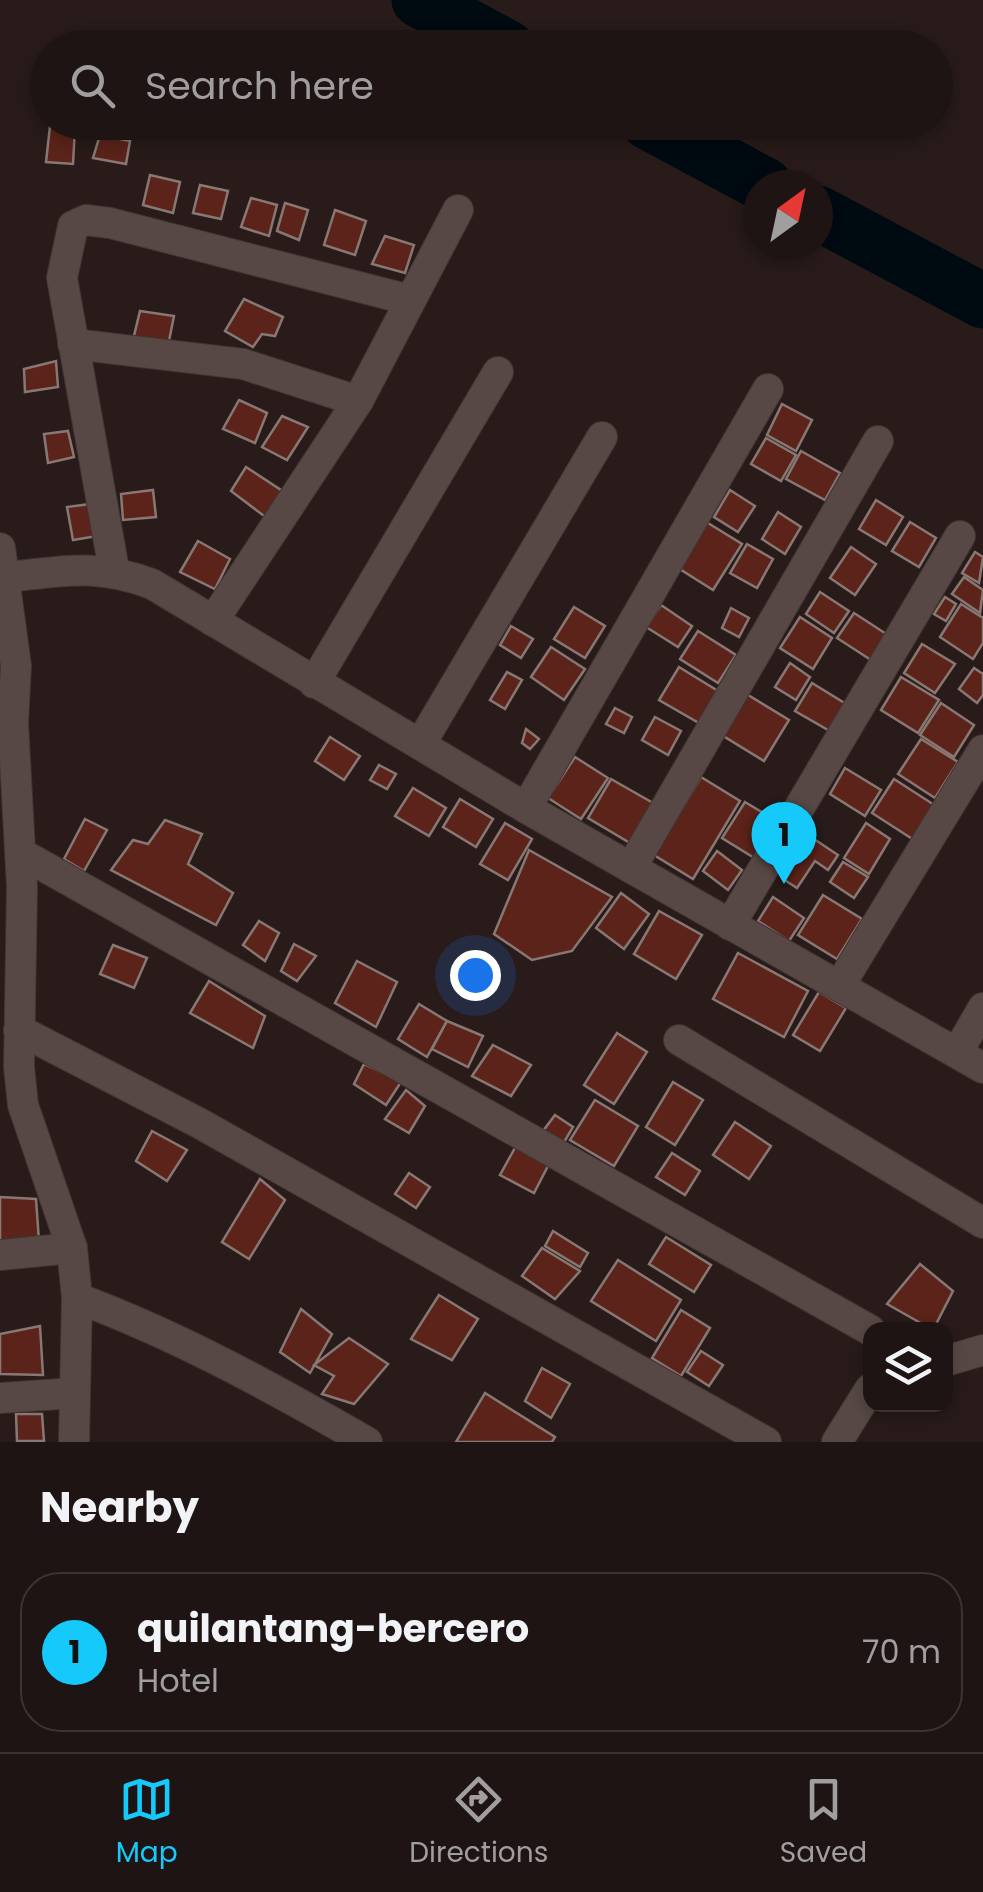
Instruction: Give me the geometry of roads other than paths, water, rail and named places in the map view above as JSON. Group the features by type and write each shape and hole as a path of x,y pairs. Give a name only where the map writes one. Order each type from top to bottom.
{"street":[{"path":"213,621 358,401 458,210"},
{"path":"114,570 62,278 73,226 86,220 410,300"},
{"path":"73,344 243,364 358,401"},
{"path":"314,683 498,372"},
{"path":"526,808 768,389"},
{"path":"421,743 602,437"},
{"path":"631,868 878,441"},
{"path":"730,925 960,536"},
{"path":"74,1442 77,1298 72,1248 24,1105 11,887 22,854 7,724 16,666 2,568 114,570 152,584 526,808 970,1061 983,1008"},
{"path":"840,985 981,758"},
{"path":"22,854 863,1326"},
{"path":"19,1030 216,1133 766,1442"},
{"path":"680,1040 983,1224"},
{"path":"0,1255 72,1248"},
{"path":"77,1298 143,1323 230,1366 368,1442"},
{"path":"953,1359 983,1350"},
{"path":"0,1398 75,1393"},
{"path":"837,1442 863,1400"}],"waterway":[{"path":"419,0 475,30"},
{"path":"681,140 743,173"},
{"path":"833,221 983,301"}],"place":[{"name":"quilantang-bercero","path":"784,884"}]}
